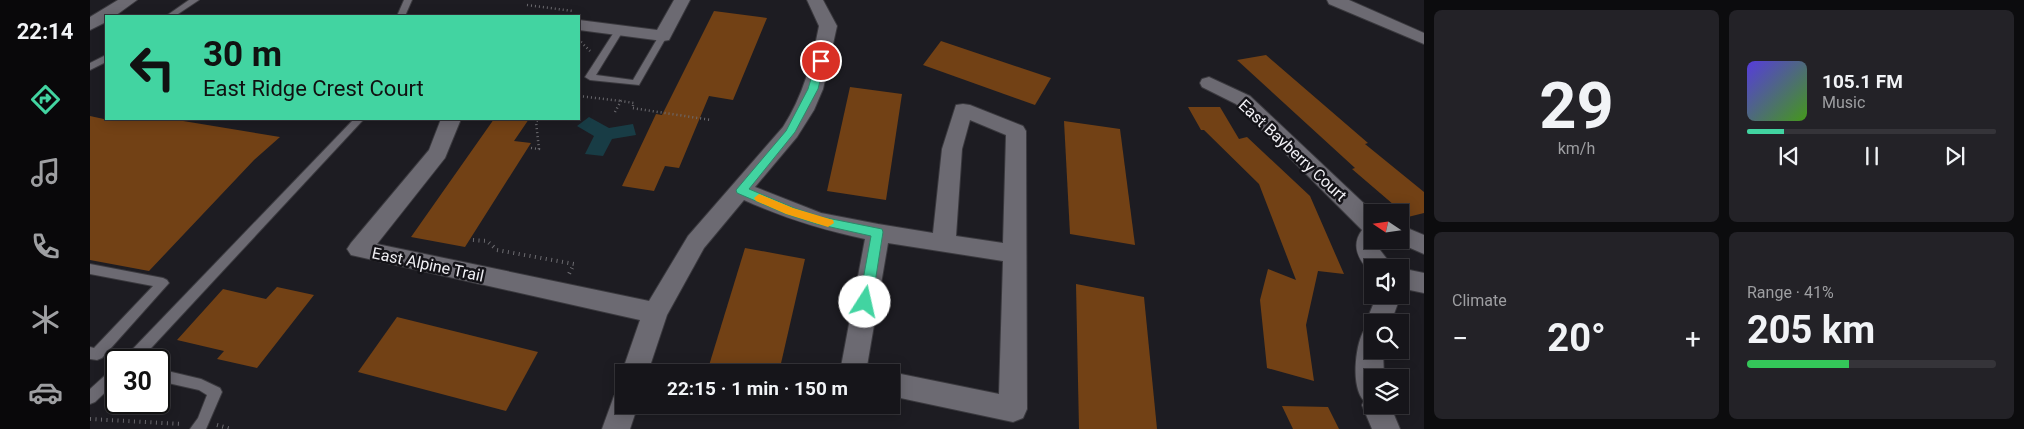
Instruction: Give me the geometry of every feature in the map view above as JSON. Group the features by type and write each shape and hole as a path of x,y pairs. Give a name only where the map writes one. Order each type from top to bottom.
{"street":[{"path":"106,15 129,0"},
{"path":"580,25 663,36 682,0"},
{"path":"638,364 655,313 696,242 790,132 813,89 828,26 815,0"},
{"path":"1335,0 1424,39"},
{"path":"90,25 105,15"},
{"name":"East Bayberry Court","path":"1209,83 1243,100 1364,217"},
{"path":"900,386 1014,409 1016,131 962,110 952,149 944,243"},
{"name":"East Alpine Trail","path":"451,120 438,153 359,249 655,313"},
{"path":"741,190 790,211 821,221 1015,254"},
{"path":"854,364 878,232"},
{"path":"1409,238 1424,245"},
{"path":"1409,280 1424,283"},
{"path":"616,429 621,414"},
{"path":"1380,414 1386,429"}],"lane":[{"path":"172,15 196,0"},
{"path":"402,15 408,0"},
{"path":"619,31 590,77 636,83 663,36"},
{"path":"90,66 105,58"},
{"path":"141,349 358,120"},
{"path":"90,269 163,283 97,354 90,353"},
{"path":"170,378 201,385 215,392 200,425"},
{"path":"90,398 105,384"}],"path":[{"path":"580,96 634,103 632,108 712,120"},
{"path":"615,112 621,101"},
{"path":"530,148 539,150 536,122 538,120"},
{"path":"473,240 487,242 497,250 574,264 559,292"},
{"path":"90,419 186,424 231,429"}],"water":[{"path":"589,117 609,128 633,124 636,135 612,139 603,156 585,154 594,136 577,126"}],"building":[{"path":"714,11 767,18 733,100 709,96 679,168 665,166 654,191 622,186 656,114 662,115"},
{"path":"941,41 1051,78 1035,105 923,65"},
{"path":"1266,55 1368,143 1365,144 1424,192 1424,213 1409,217 1409,204 1393,204 1352,169 1355,168 1237,60"},
{"path":"850,87 902,94 886,200 827,191"},
{"path":"1188,107 1220,107 1239,139 1247,137 1310,196 1344,274 1318,271 1306,325 1314,381 1267,368 1260,300 1268,269 1296,280 1259,184 1204,130 1201,130"},
{"path":"90,116 113,121 177,120 280,137 254,160 149,271 90,260"},
{"path":"493,120 528,120 514,141 531,143 465,247 411,237"},
{"path":"1064,121 1120,129 1135,245 1070,234"},
{"path":"745,248 805,259 781,364 709,364"},
{"path":"1076,284 1144,297 1157,429 1079,429"},
{"path":"277,287 314,295 257,368 217,359 224,351 177,340 223,289 266,299"},
{"path":"397,317 538,352 506,411 358,372"},
{"path":"1282,406 1328,407 1339,429 1293,429"}],"slow traffic":[{"path":"759,198 790,211 828,223"}],"route":[{"path":"821,61 813,89 804,110 790,132 741,190 790,211 821,221 878,232 865,302"}]}
